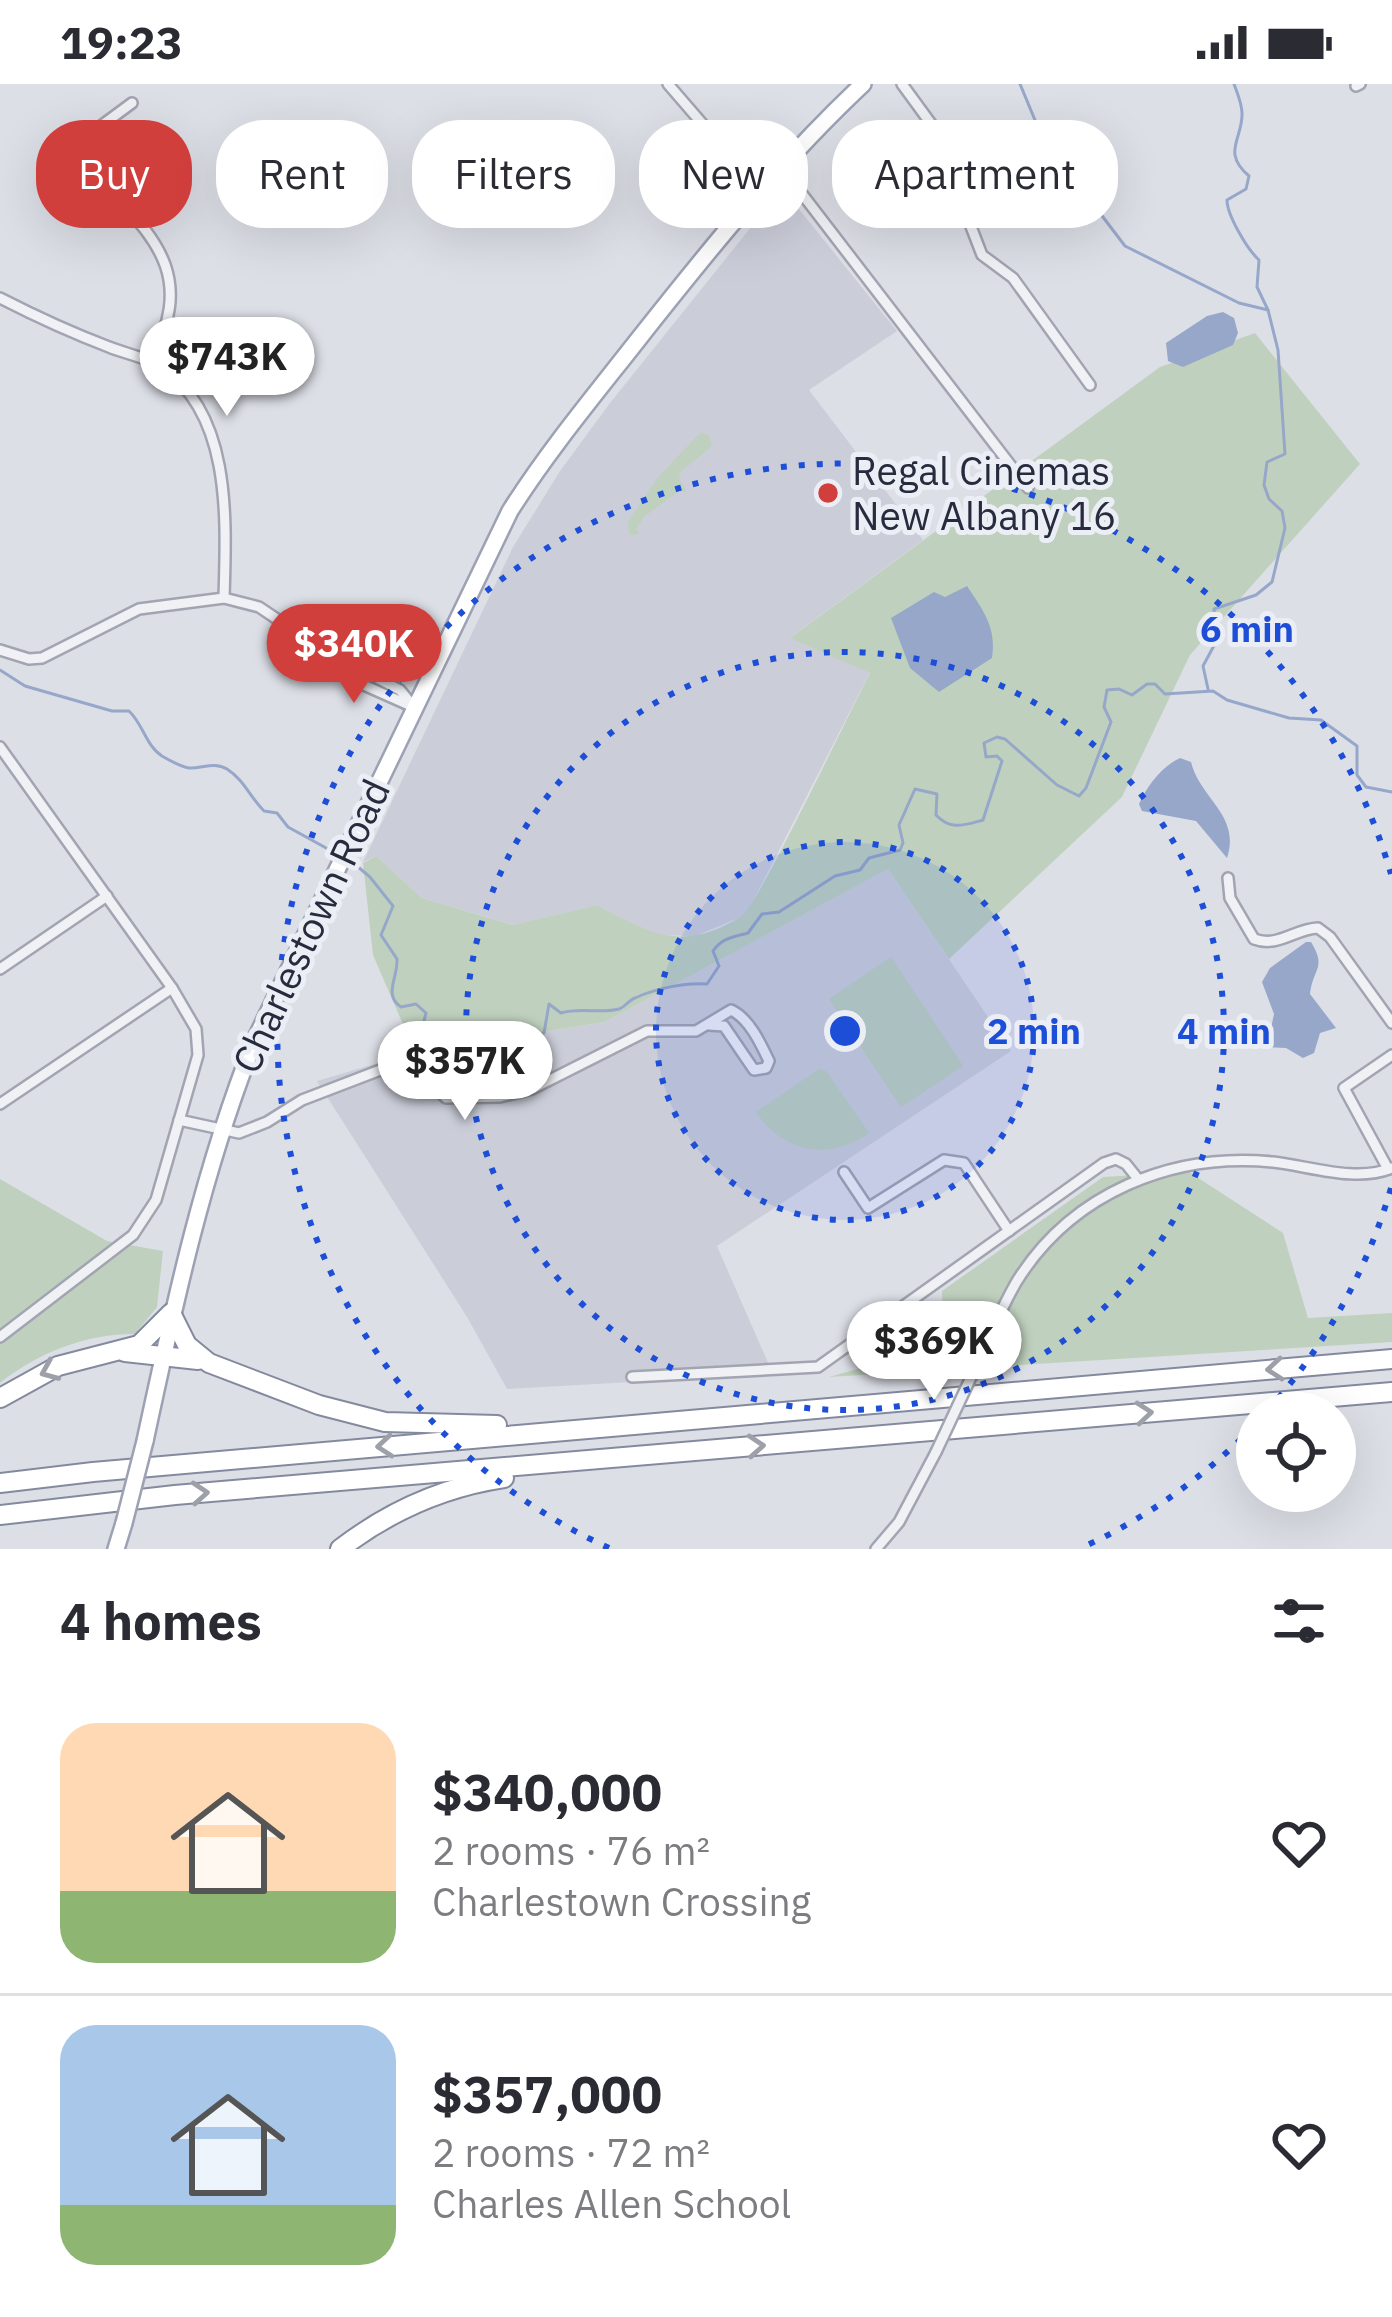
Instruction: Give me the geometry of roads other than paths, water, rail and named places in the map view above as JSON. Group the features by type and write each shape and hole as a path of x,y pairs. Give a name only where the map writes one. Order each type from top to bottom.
{"highway":[{"path":"0,1398 58,1366 140,1346 172,1313 187,1346 209,1363"},
{"path":"120,1352 209,1363 340,1412 408,1425 759,1414"},
{"path":"0,1484 93,1472 1392,1359"},
{"path":"0,1515 176,1495 1392,1392"},
{"path":"340,1549 383,1519 449,1490 683,1452"}],"main road":[{"name":"Charlestown Road","path":"808,138 862,84"},
{"name":"Charlestown Road","path":"116,1549 172,1313 222,1132 264,1017 510,512 538,467 727,228"}],"street":[{"path":"668,84 699,120"},
{"path":"902,84 959,162 965,211 982,255 1013,278 1090,385"},
{"path":"133,103 86,136 79,153 147,232 170,276 168,328 151,361"},
{"path":"808,202 1028,488"},
{"path":"0,298 151,361 168,372 190,400 215,447 224,502 224,598"},
{"path":"0,650 28,659 42,658 139,609 224,598 259,608 326,651 357,682 414,707"},
{"path":"0,747 172,988 191,1017 198,1042 196,1067 161,1187 142,1224 0,1337"},
{"path":"1228,878 1230,898 1254,939 1278,942 1301,930 1318,928 1330,937 1392,1023"},
{"path":"0,969 107,896"},
{"path":"0,1104 172,988"},
{"path":"179,1120 238,1133 258,1127 302,1100 389,1065 408,1066 446,1098 500,1097 542,1084 647,1031 696,1031 728,1011 739,1013 768,1057 766,1068 754,1070 724,1026 709,1025"},
{"path":"876,1549 899,1522 1010,1293 1040,1250 1078,1214 1138,1179 1170,1168 1254,1160 1359,1174 1390,1168 1344,1088 1392,1055"},
{"path":"844,1172 868,1208 944,1160 964,1163 1009,1231"},
{"path":"632,1377 818,1367 1104,1163 1126,1164 1138,1179"}],"water":[{"path":"1223,312 1234,318 1238,333 1233,345 1183,367 1168,361 1166,343 1207,316"},
{"path":"967,586 991,628 992,658 939,692 910,668 891,618 934,592 945,597"},
{"path":"1180,758 1191,762 1224,818 1230,843 1227,858 1196,821 1142,811 1139,804 1151,784"},
{"path":"1311,942 1319,963 1310,994 1336,1028 1320,1033 1314,1053 1303,1058 1286,1048 1267,1047 1274,1014 1262,982 1270,968"}],"waterway":[{"path":"1020,84 1042,137 1125,246 1239,303 1268,310"},
{"path":"1208,689 1203,666 1217,640 1214,609 1256,595 1272,582 1285,528 1282,511 1269,499 1264,485 1267,462 1285,454 1278,350 1257,287 1259,260 1238,232 1227,200 1246,189 1249,176 1236,160 1242,113 1234,84"},
{"path":"0,670 25,686 112,711 129,711 162,756 189,768 212,765 227,769 264,811 277,813 288,827 328,849"},
{"path":"351,861 393,906 381,935 397,959 393,997 401,1007 416,1004 426,1013 420,1037 423,1044 444,1062 458,1084 484,1082 517,1061 527,1035 544,1033 549,1004 561,1013 612,1010 661,989 707,984 719,966 713,951 724,941 748,933 762,914 779,912 835,876 860,870 869,858 900,850 899,825 915,789 937,794 936,815 947,823 983,820 1002,761 997,756 986,757 984,743 1005,739 1057,785 1079,796 1111,722 1104,707 1107,690 1132,695 1155,684 1165,694 1213,691 1227,700 1289,718 1321,720 1357,746 1357,775 1366,787 1392,792"}],"place":[{"name":"Regal Cinemas New Albany 16","path":"828,493"}]}
